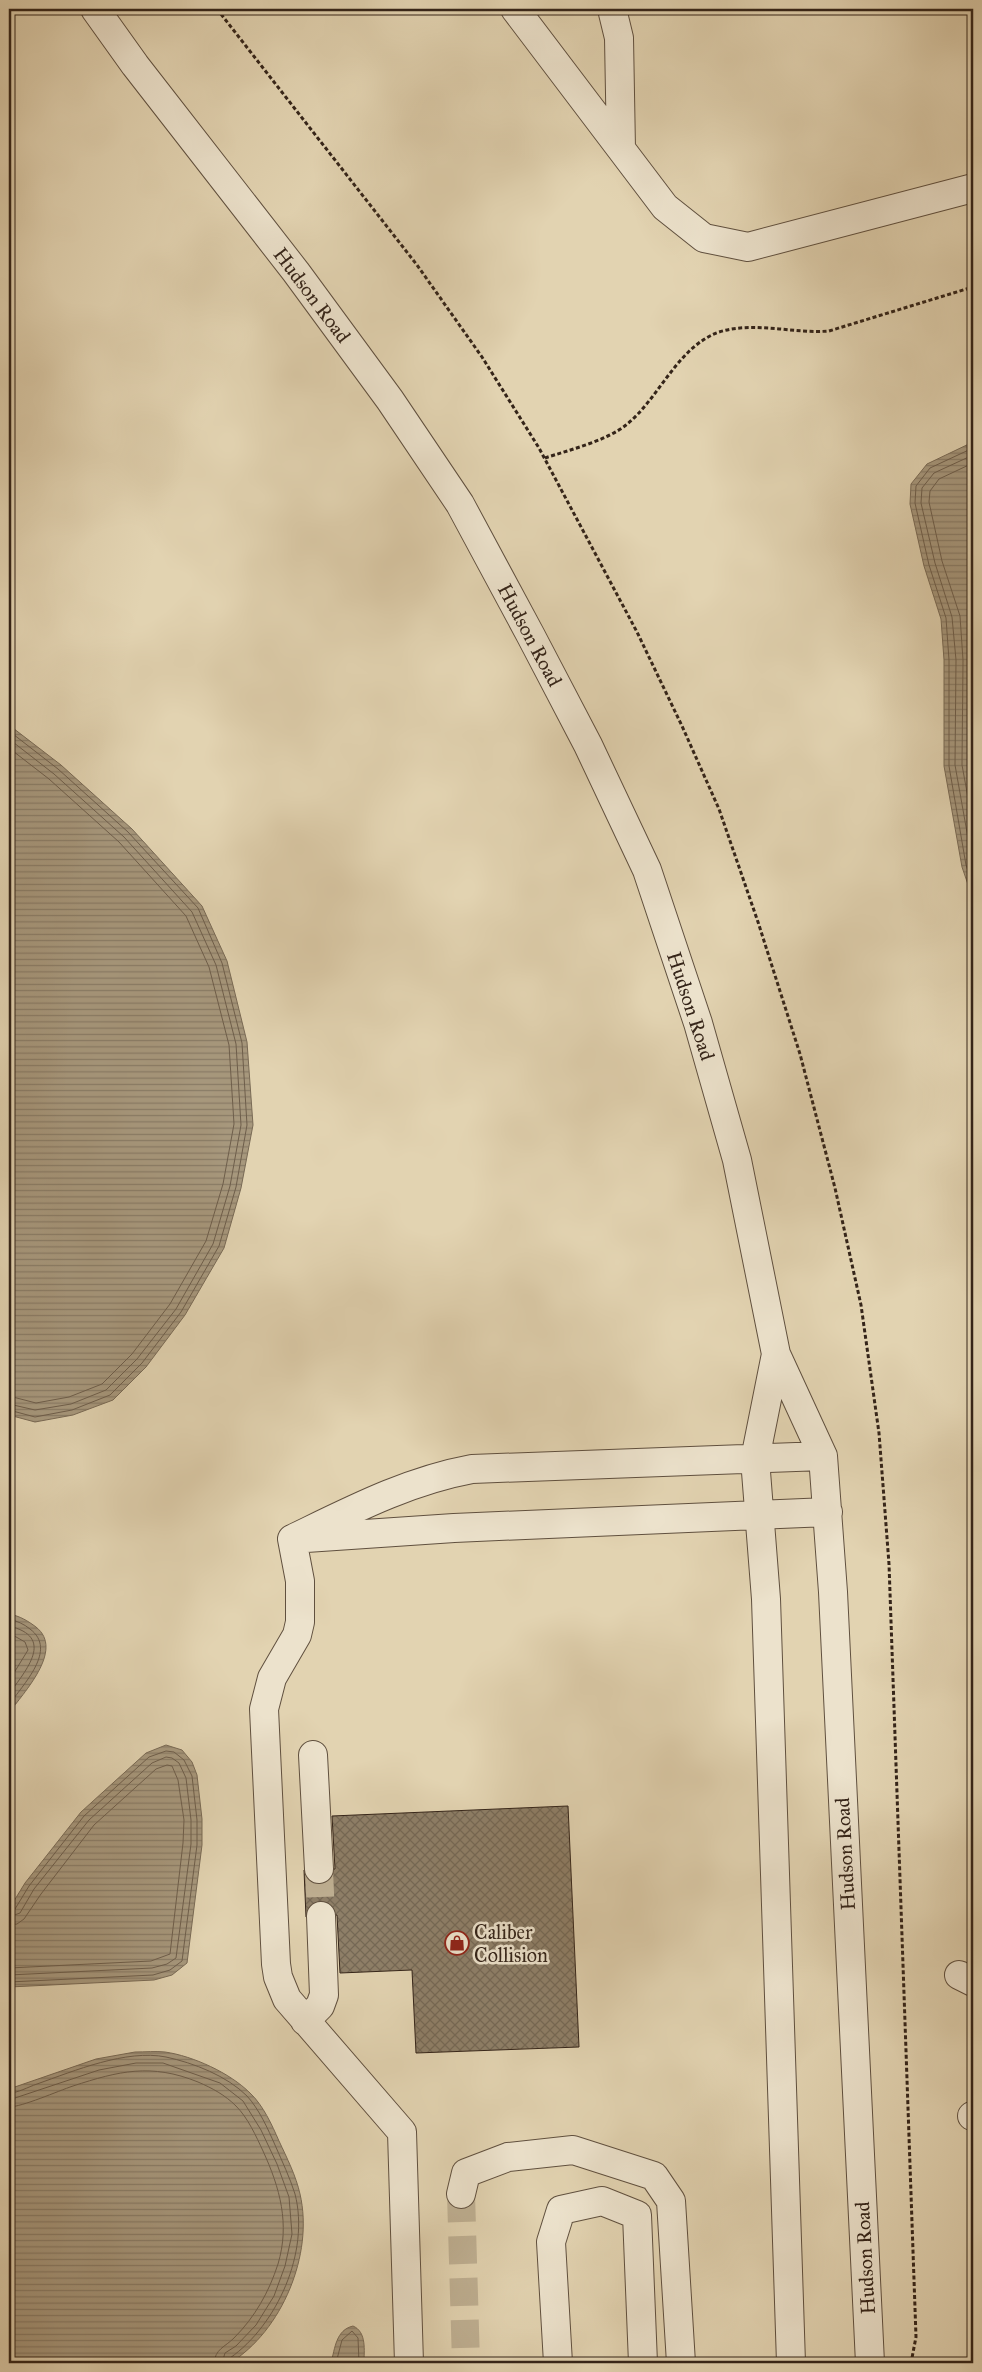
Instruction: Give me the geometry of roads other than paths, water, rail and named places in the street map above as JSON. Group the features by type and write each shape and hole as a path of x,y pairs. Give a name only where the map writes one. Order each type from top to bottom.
{"street":[{"name":"Hudson Road","path":"95,9 135,65 296,272 390,400 460,504 532,636 647,870 698,1023 737,1160 776,1354 823,1456 828,1512 870,2363"},
{"path":"515,9 665,208 704,238 748,247 973,188"},
{"path":"612,9 619,38 620,149"},
{"name":"Hudson Road","path":"776,1354 755,1459 766,1599 792,2363"},
{"path":"292,1539 400,1489 428,1479 472,1469 823,1456"},
{"path":"292,1539 474,1527 828,1512"},
{"path":"292,1539 300,1581 300,1622 297,1635 272,1678 266,1694 264,1724 276,1964 282,1989 306,2021 402,2132 409,2363"},
{"path":"313,1755 319,1869"},
{"path":"306,2021 322,2003 324,1995 321,1916"},
{"path":"461,2194 466,2173 508,2157 573,2150 654,2176 671,2201 681,2363"},
{"path":"558,2363 551,2242 561,2210 602,2201 637,2215 643,2363"}],"water":[{"path":"973,442 973,899 962,867 944,766 944,660 941,619 924,566 910,504 911,484 927,464"},
{"path":"9,725 61,765 132,829 202,906 227,961 247,1042 253,1125 241,1188 224,1248 185,1315 146,1367 113,1400 73,1415 35,1422 9,1415"},
{"path":"9,1614 24,1619 36,1627 44,1636 46,1647 39,1671 9,1713"},
{"path":"166,1745 182,1750 192,1762 197,1775 202,1819 202,1845 187,1963 172,1975 154,1980 9,1987 9,1909 25,1883 81,1812 146,1753"},
{"path":"135,2052 165,2052 199,2061 222,2072 242,2086 255,2098 263,2109 291,2167 300,2194 303,2217 302,2241 298,2265 290,2289 279,2311 265,2332 249,2349 230,2363 9,2363 9,2089 96,2059"},
{"path":"353,2326 363,2337 364,2363 331,2363 337,2340 343,2331"}],"tunnel":[{"path":"319,1869 321,1916"},
{"path":"461,2194 466,2363"}],"place":[{"name":"Caliber Collision","path":"457,1943"}]}
